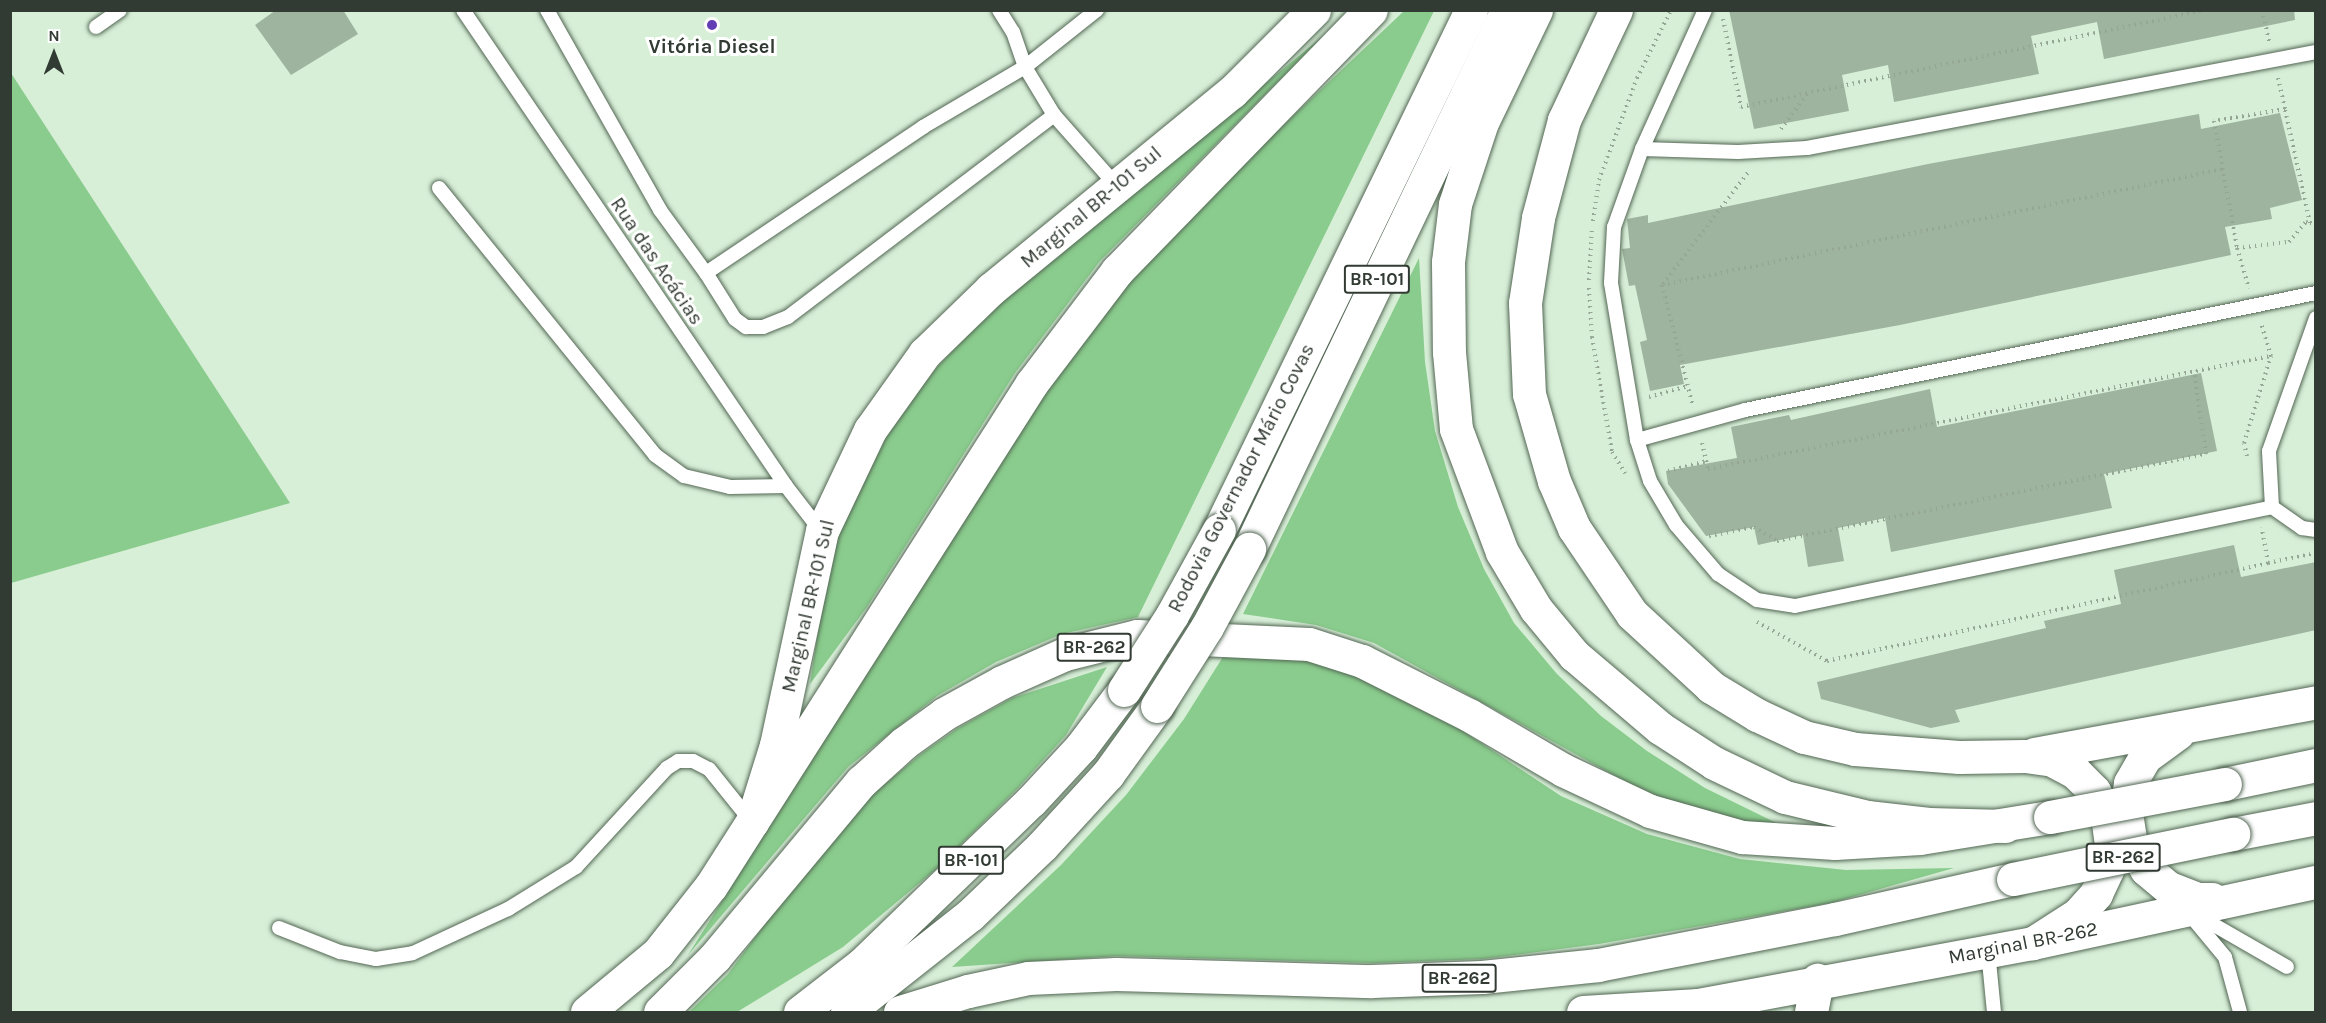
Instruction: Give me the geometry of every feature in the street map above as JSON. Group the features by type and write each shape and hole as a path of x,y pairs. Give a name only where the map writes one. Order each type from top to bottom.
{"main road":[{"name":"Marginal BR-101 Sul","path":"587,1012 658,952 711,886 752,822 776,745 822,531 870,430 925,353 991,289 1232,92 1314,10"},
{"path":"752,822 1032,383 1103,289 1214,167 1371,10"},
{"name":"Rodovia Governador Mário Covas","path":"800,1012 862,964 1032,801 1081,747 1124,690 1172,615 1219,530 1471,10"},
{"name":"Rodovia Governador Mário Covas","path":"847,1012 970,915 1042,846 1108,774 1157,706 1207,627 1249,549 1507,10"},
{"path":"1536,10 1482,122 1455,204 1448,262 1449,352 1456,429 1502,552 1536,609 1574,655 1660,728 1714,763 1785,797 1867,817 2005,826"},
{"path":"1616,10 1564,120 1538,218 1525,303 1529,394 1554,481 1574,528 1632,614 1711,687 1757,715 1825,742 1855,749 2052,760 2075,772 2094,791 2107,816 2110,852 2107,870 2096,894 2059,930 2033,943"},
{"name":"BR-262","path":"660,1012 715,957 861,782 904,743 944,714 1002,682 1065,654 1137,636 1308,644 1362,661 1469,715 1563,770 1640,806 1742,837 1835,843 1920,838 2005,826 2316,765"},
{"path":"1996,758 2196,726 2316,702"},
{"path":"2196,726 2168,737 2145,757 2130,783 2126,813 2131,843 2146,869 2169,888 2198,899 2228,899 2316,882"},
{"name":"BR-262","path":"900,1012 968,991 1028,978 1116,974 1372,981 1482,977 1598,965 1835,919 2013,879 2316,818"},
{"name":"Marginal BR-262","path":"1583,1012 1698,1005 1817,980 2033,943 2228,899"},
{"path":"1811,1012 1817,980"}],"lane":[{"path":"96,27 120,10"},
{"name":"Rua das Acácias","path":"463,10 786,486 822,531"},
{"path":"547,10 660,210 706,273 735,319 746,327 763,327 788,317 1054,115"},
{"path":"999,10 1012,32 1025,67 1054,115 1116,185"},
{"path":"706,273 922,128 1025,67 1097,10"},
{"path":"1705,10 1642,149 1614,227 1611,283 1637,440 1650,481 1676,525 1718,574 1757,600 1795,606 2265,509 2302,528 2316,530"},
{"path":"1642,149 1764,151 1807,148 2316,52"},
{"path":"439,188 655,455 684,476 696,479 730,487 786,486"},
{"path":"1637,440 1697,423 2316,293"},
{"path":"2265,509 2269,451 2316,318"},
{"path":"279,928 358,956 376,959 413,953 508,909 576,867 667,768 678,761 693,761 709,769 752,822"},
{"path":"2185,909 2287,967"},
{"path":"2185,909 2225,957 2240,1012"},
{"path":"1988,951 1994,1012"}],"path":[{"path":"1629,482 1612,452 1592,337 1588,254 1599,180 1637,78 1671,10"},
{"path":"1722,10 1741,107 2207,10"},
{"path":"1662,285 1808,93"},
{"path":"2237,248 2289,242 2306,222 2313,224 2285,109 2214,121 2237,248 2271,356 2244,443 2249,465"},
{"path":"1662,285 2223,170"},
{"path":"1662,285 1708,469 2271,356"},
{"path":"1706,536 1754,527 1777,541 2206,454 2194,371"},
{"path":"1667,478 1666,471 1707,461"},
{"path":"2265,509 2268,563"},
{"path":"1747,616 1827,661 2316,553"}],"green space":[{"path":"1404,11 1434,11 1138,617 1062,634 996,662 937,696 848,767 688,955 1044,392 1129,283 1227,178"},
{"path":"1323,36 1100,261 1015,373 867,607 810,684 828,563 847,511 883,436 937,367 998,304"},
{"path":"11,73 290,503 11,583"},
{"path":"1419,258 1425,362 1435,431 1458,507 1484,569 1514,623 1557,674 1601,716 1647,751 1705,788 1791,830 1748,824 1657,799 1374,643 1316,625 1243,614"},
{"path":"1226,652 1308,659 1359,678 1463,731 1561,796 1647,834 1740,859 1846,870 1954,868 1831,903 1599,944 1483,959 1374,963 1117,956 952,967 1061,865 1126,795 1184,719"},
{"path":"1107,667 1066,735 1018,788 935,870 843,947 737,1012 689,1012 728,974 801,875 874,793 921,754 958,728 1012,698"}],"building":[{"path":"276,10 343,10 358,34 291,75 255,25"},
{"path":"1729,10 2294,10 2295,20 2104,59 2097,22 2031,36 2039,74 1894,102 1888,65 1842,75 1849,111 1754,129"},
{"path":"2280,113 2302,200 2270,208 2272,219 2225,227 2231,255 1900,325 1680,365 1684,384 1650,391 1640,342 1647,340 1635,285 1629,286 1622,249 1630,248 1627,219 1648,215 1648,223 1928,164 2199,114 2201,129"},
{"path":"2201,373 2217,451 2104,474 2112,508 1891,552 1885,518 1838,528 1844,561 1808,567 1803,535 1758,545 1754,527 1706,536 1668,484 1666,471 1737,458 1731,427 1789,415 1791,420 1930,389 1937,427"},
{"path":"2234,545 2241,577 2316,562 2316,630 1955,710 1960,722 1931,728 1821,699 1817,682 2046,628 2044,621 2121,604 2114,570"}],"place":[{"name":"Vitória Diesel","path":"712,25"}]}
